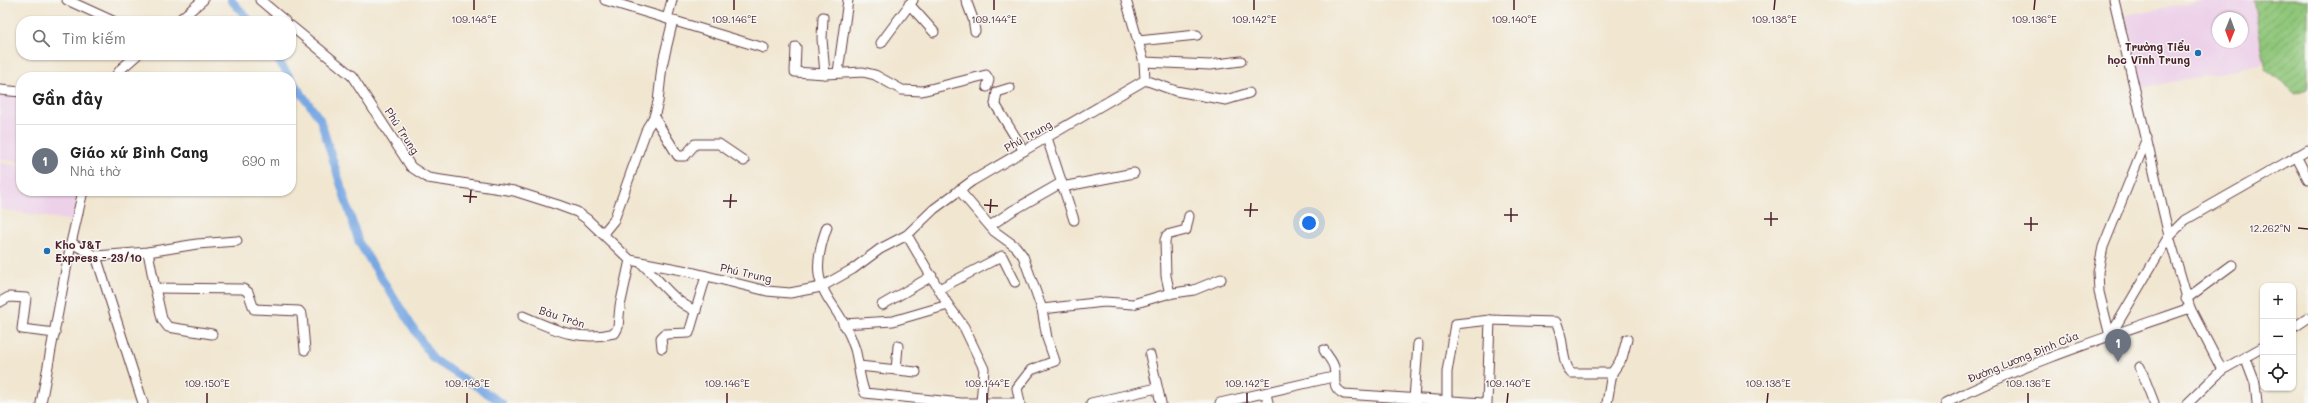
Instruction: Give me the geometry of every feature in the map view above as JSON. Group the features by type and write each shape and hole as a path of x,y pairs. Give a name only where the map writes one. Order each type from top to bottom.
{"street":[{"path":"67,0 102,16"},
{"path":"184,16 203,0"},
{"path":"260,0 279,16"},
{"path":"605,0 764,48"},
{"path":"601,231 605,231 614,220 647,128 654,117 672,0"},
{"path":"838,72 848,0"},
{"path":"966,0 974,18 975,31"},
{"path":"1126,0 1144,62 1145,80 1176,91 1226,100 1249,93"},
{"path":"2114,0 2186,299 2222,370"},
{"path":"881,43 911,2 934,32"},
{"path":"823,17 822,39 825,74"},
{"name":"Phú Trung","path":"296,30 352,76 411,167 428,178 514,190 545,199 577,212 601,231 630,260 673,268 753,288 780,292 801,292 821,287 854,269 880,249 907,235 934,209 959,190 1145,80"},
{"path":"1138,41 1196,35"},
{"path":"796,47 795,72 825,74 838,72 862,72 875,75 902,90 922,91 986,75 988,80 987,87"},
{"path":"118,72 131,60"},
{"path":"1144,62 1210,65 1241,61"},
{"path":"1010,88 997,92 995,104 1024,151"},
{"path":"0,90 16,92"},
{"path":"654,117 678,156 685,156 694,144 717,144 744,161"},
{"path":"1048,138 1061,185 1074,220"},
{"path":"2110,336 2099,292 2098,272 2100,259 2103,247 2148,138"},
{"path":"2110,336 2170,236 2185,220 2308,150"},
{"path":"2296,156 2308,179"},
{"path":"990,226 1012,211 1061,185 1134,173"},
{"path":"827,227 817,263 821,287 843,324 855,348 865,393 961,402 1019,403 1017,388 1031,370 1055,361 1047,338 1042,309 1023,256 1016,247 990,226 959,190"},
{"path":"41,403 71,243 83,196"},
{"path":"1170,294 1166,276 1165,240 1167,235 1186,230 1189,216"},
{"path":"907,235 948,305 964,327 984,369 981,402"},
{"path":"71,243 96,256 148,252 197,244 236,241"},
{"path":"148,252 162,319 168,327 212,334"},
{"path":"96,256 143,403"},
{"path":"939,288 1002,256 1014,282"},
{"name":"Bàu Tròn","path":"522,316 573,336 588,338 615,333 618,327 620,306 630,260"},
{"path":"641,263 672,297 681,304 696,311"},
{"path":"2186,299 2232,265"},
{"path":"662,348 662,338 665,334 689,333 706,276"},
{"path":"882,305 932,276"},
{"path":"1042,309 1104,302 1133,304 1170,294 1194,290 1221,279"},
{"path":"155,288 243,289 250,294 254,309 299,311 302,315 305,350"},
{"path":"0,302 9,297 26,298 22,329 55,333"},
{"path":"843,324 892,320 948,305"},
{"name":"Đường Lương Định Của","path":"1946,403 1978,387 2110,336 2190,308"},
{"path":"2296,326 2308,318"},
{"path":"1487,403 1490,320"},
{"path":"1446,401 1447,372 1455,324 1490,320 1556,322 1560,328 1567,363 1571,373 1612,373"},
{"path":"1607,403 1612,373 1622,358 1627,339"},
{"path":"1414,399 1418,344"},
{"path":"896,370 898,346"},
{"path":"1324,350 1332,362 1334,369 1334,384 1339,391 1344,394 1483,403"},
{"path":"2188,403 2222,370 2246,359 2260,350"},
{"path":"1150,355 1161,403"},
{"path":"2246,359 2255,383 2257,403"},
{"path":"859,366 916,372"},
{"path":"2140,367 2154,403"},
{"path":"1220,403 1333,377"},
{"path":"1091,403 1157,388"},
{"path":"1266,393 1268,403"}],"shaded area":[{"name":"Trường Tiểu học Vĩnh Trung","path":"2204,0 2252,0 2264,64 2141,88 2126,15"},
{"path":"0,95 16,97 16,161 0,159"},
{"path":"0,163 16,165 16,196 77,196 72,221 0,209"}],"green space":[{"path":"2253,0 2308,0 2308,90 2296,94 2266,70"}],"waterway":[{"path":"231,0 245,16"},
{"path":"278,60 286,72"},
{"path":"296,86 320,119 359,243 433,359 502,403"}],"place":[{"name":"Trường Tiểu học Vĩnh Trung","path":"2198,53"},
{"name":"Kho J&T Express - 23/10","path":"47,251"},
{"name":"Giáo xứ Bình Cang","path":"2118,362"}]}
